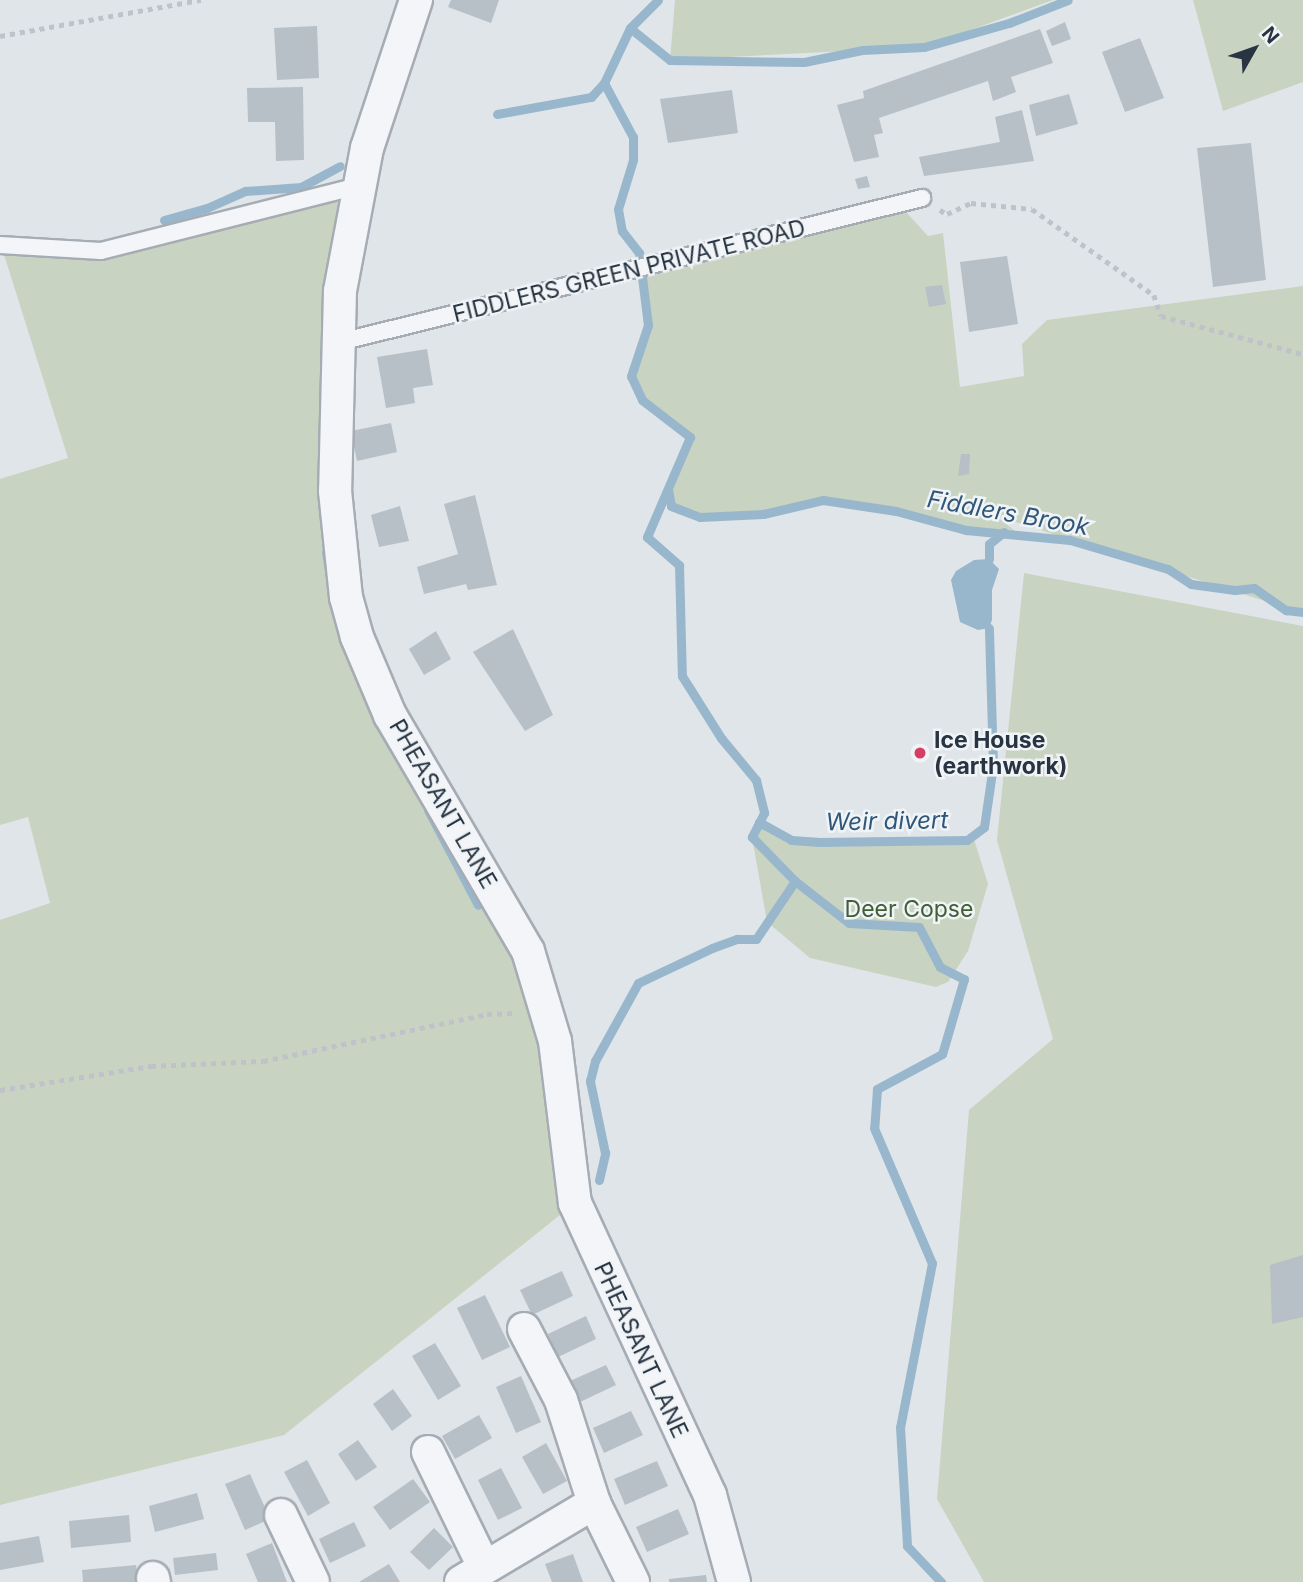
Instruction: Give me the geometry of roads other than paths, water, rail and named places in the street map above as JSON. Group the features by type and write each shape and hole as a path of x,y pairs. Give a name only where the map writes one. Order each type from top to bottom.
{"street":[{"name":"PHEASANT LANE","path":"416,0 377,111 358,186 335,344 336,527 357,637 390,715 528,951 547,1006 575,1203 710,1495 734,1582"},
{"path":"524,1329 561,1400 594,1503 633,1582"},
{"path":"428,1452 472,1574 594,1503"},
{"path":"281,1515 313,1582"}],"lane":[{"path":"0,245 101,251 358,186"},
{"name":"FIDDLERS GREEN PRIVATE ROAD","path":"335,344 922,198"}],"water":[{"path":"989,559 999,569 992,590 992,620 989,628 978,630 960,622 951,580 956,571 974,560"}],"waterway":[{"path":"658,0 630,28 604,83 633,137 633,160 618,209 622,231 639,253 648,325 631,376 642,400 690,437 647,537 679,565 682,676 721,738 756,780 764,813 752,837 795,881 849,923 919,927 940,967 964,979 942,1054 877,1089 874,1128 932,1263 900,1427 907,1546 941,1582"},
{"path":"630,28 670,60 804,62 862,50 924,47 1009,23 1068,0"},
{"path":"497,114 591,97 604,83"},
{"path":"164,220 207,208 245,191 301,187 340,166"},
{"name":"Fiddlers Brook","path":"668,489 671,506 700,517 763,514 823,500 896,511 966,530 1070,540 1168,569 1191,584 1235,590 1254,588 1286,610 1303,612"},
{"path":"989,559 989,544 1004,532"},
{"path":"326,552 332,590"},
{"name":"Weir divert","path":"759,822 791,840 817,842 967,840 984,827 993,765 989,628"},
{"path":"428,810 478,905"},
{"path":"599,1180 605,1153 590,1081 595,1061 638,983 712,948 737,939 756,939 795,881"}],"place":[{"name":"Ice House (earthwork)","path":"920,753"}],"park label":[{"name":"Deer Copse","path":"909,909"}]}
